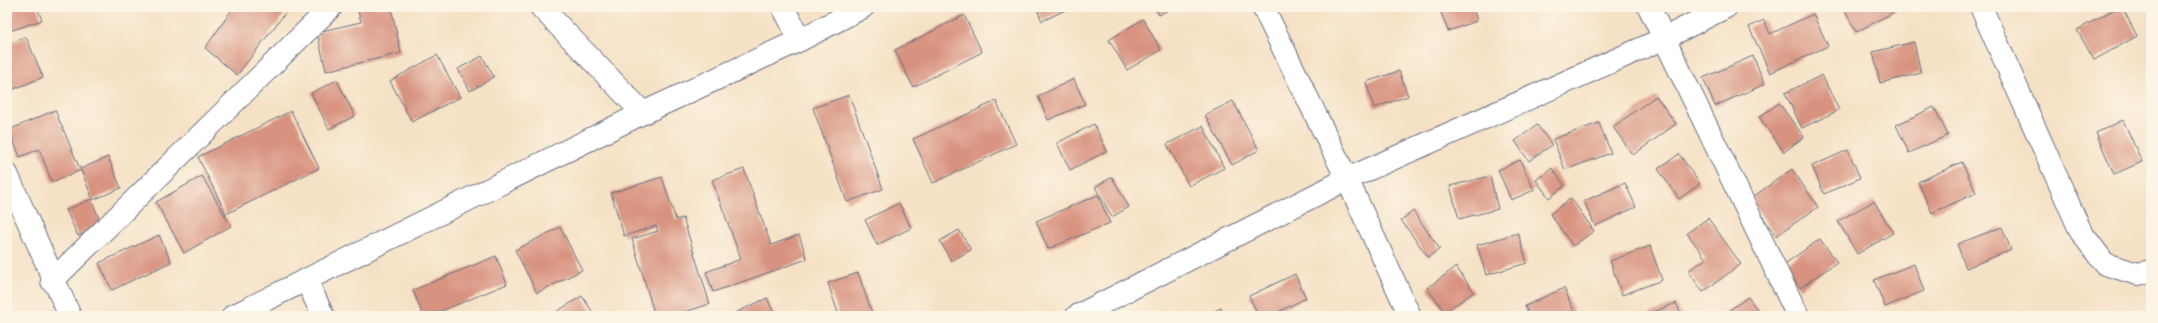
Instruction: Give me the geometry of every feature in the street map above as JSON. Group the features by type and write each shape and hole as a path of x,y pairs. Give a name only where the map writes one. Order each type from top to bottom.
{"street":[{"path":"52,281 331,7"},
{"path":"541,7 643,113"},
{"path":"783,7 800,40"},
{"path":"233,316 307,281 643,113 800,40 863,7"},
{"path":"1263,7 1347,179 1410,316"},
{"path":"1649,7 1798,316"},
{"path":"1077,316 1106,310 1347,179 1665,38 1726,7"},
{"path":"1981,7 2081,232 2105,264 2138,274 2151,271"},
{"path":"7,174 52,281 70,316"},
{"path":"307,281 323,316"}],"building":[{"path":"7,7 37,7 42,20 7,32"},
{"path":"234,7 290,7 237,75 205,48"},
{"path":"357,7 391,7 401,53 326,71 317,32 361,22"},
{"path":"1036,7 1072,7 1042,21"},
{"path":"1155,7 1174,7 1159,15"},
{"path":"1439,7 1473,7 1477,21 1448,31"},
{"path":"1843,7 1894,7 1896,11 1856,32"},
{"path":"2118,7 2122,7 2137,36 2094,60 2077,30"},
{"path":"1813,14 1828,46 1770,73 1749,27 1764,20 1770,34"},
{"path":"964,15 982,52 913,87 895,50"},
{"path":"1143,19 1161,50 1127,70 1109,40"},
{"path":"26,37 43,77 9,91 7,86 7,45"},
{"path":"1914,42 1921,73 1880,83 1873,52"},
{"path":"437,55 460,97 412,122 390,81"},
{"path":"482,56 494,77 470,91 458,69"},
{"path":"1753,56 1765,84 1715,106 1703,78"},
{"path":"1399,71 1408,96 1374,108 1366,82"},
{"path":"1822,75 1839,110 1802,128 1785,93"},
{"path":"1074,79 1085,104 1048,120 1038,96"},
{"path":"337,80 355,116 329,129 311,93"},
{"path":"849,95 883,189 847,202 813,108"},
{"path":"1656,96 1676,124 1633,155 1613,127"},
{"path":"996,101 1016,144 933,183 913,139"},
{"path":"1233,101 1259,150 1232,165 1205,115"},
{"path":"1779,103 1804,137 1784,152 1759,117"},
{"path":"1934,107 1948,135 1909,153 1896,125"},
{"path":"55,110 80,169 108,157 121,188 93,200 81,170 52,182 39,149 20,157 9,130"},
{"path":"291,111 319,168 226,214 198,157"},
{"path":"2123,120 2142,162 2114,174 2096,133"},
{"path":"1599,123 1611,153 1565,170 1553,139"},
{"path":"1094,124 1107,151 1070,170 1057,143"},
{"path":"1537,125 1552,145 1529,161 1515,141"},
{"path":"1203,126 1224,168 1189,186 1167,144"},
{"path":"1848,150 1860,178 1824,194 1812,166"},
{"path":"1679,154 1700,184 1679,199 1658,169"},
{"path":"1520,160 1534,190 1511,200 1498,170"},
{"path":"1962,162 1976,193 1932,213 1918,182"},
{"path":"1552,168 1565,186 1549,198 1536,180"},
{"path":"744,169 771,245 799,235 807,259 713,292 706,272 741,259 712,180"},
{"path":"1792,169 1818,207 1776,236 1750,199"},
{"path":"202,176 231,226 184,253 156,202"},
{"path":"1490,176 1498,209 1459,219 1450,186"},
{"path":"662,177 676,220 683,218 710,304 672,316 655,316 632,239 658,231 656,226 624,236 611,193"},
{"path":"1112,177 1129,207 1112,217 1095,187"},
{"path":"1625,183 1636,207 1595,226 1584,201"},
{"path":"1098,195 1110,223 1048,249 1036,221"},
{"path":"1571,198 1594,231 1573,246 1550,214"},
{"path":"91,199 102,225 78,236 66,210"},
{"path":"1874,201 1893,233 1857,254 1838,221"},
{"path":"899,203 911,228 877,245 865,220"},
{"path":"1413,211 1440,249 1428,257 1401,220"},
{"path":"1708,218 1741,264 1703,292 1688,271 1706,259 1687,233"},
{"path":"560,227 582,270 537,293 515,250"},
{"path":"2002,227 2011,250 1966,268 1957,244"},
{"path":"959,230 971,250 951,261 940,241"},
{"path":"1518,233 1527,263 1486,275 1477,245"},
{"path":"159,235 171,262 112,290 99,263"},
{"path":"1820,239 1837,262 1800,288 1783,265"},
{"path":"1650,246 1662,280 1622,295 1610,261"},
{"path":"496,256 507,284 429,316 423,316 413,290"},
{"path":"1914,264 1924,291 1885,307 1874,280"},
{"path":"1456,267 1474,292 1445,312 1427,288"},
{"path":"858,273 873,316 839,316 828,283"},
{"path":"1295,274 1306,298 1270,316 1259,316 1249,296"},
{"path":"1564,288 1576,316 1529,316 1525,306"},
{"path":"582,296 595,316 558,316 556,312"},
{"path":"1748,297 1762,316 1721,316"},
{"path":"767,298 775,316 733,316 733,314"},
{"path":"1676,303 1682,316 1644,316"},
{"path":"1221,308 1224,316 1203,316"}]}
